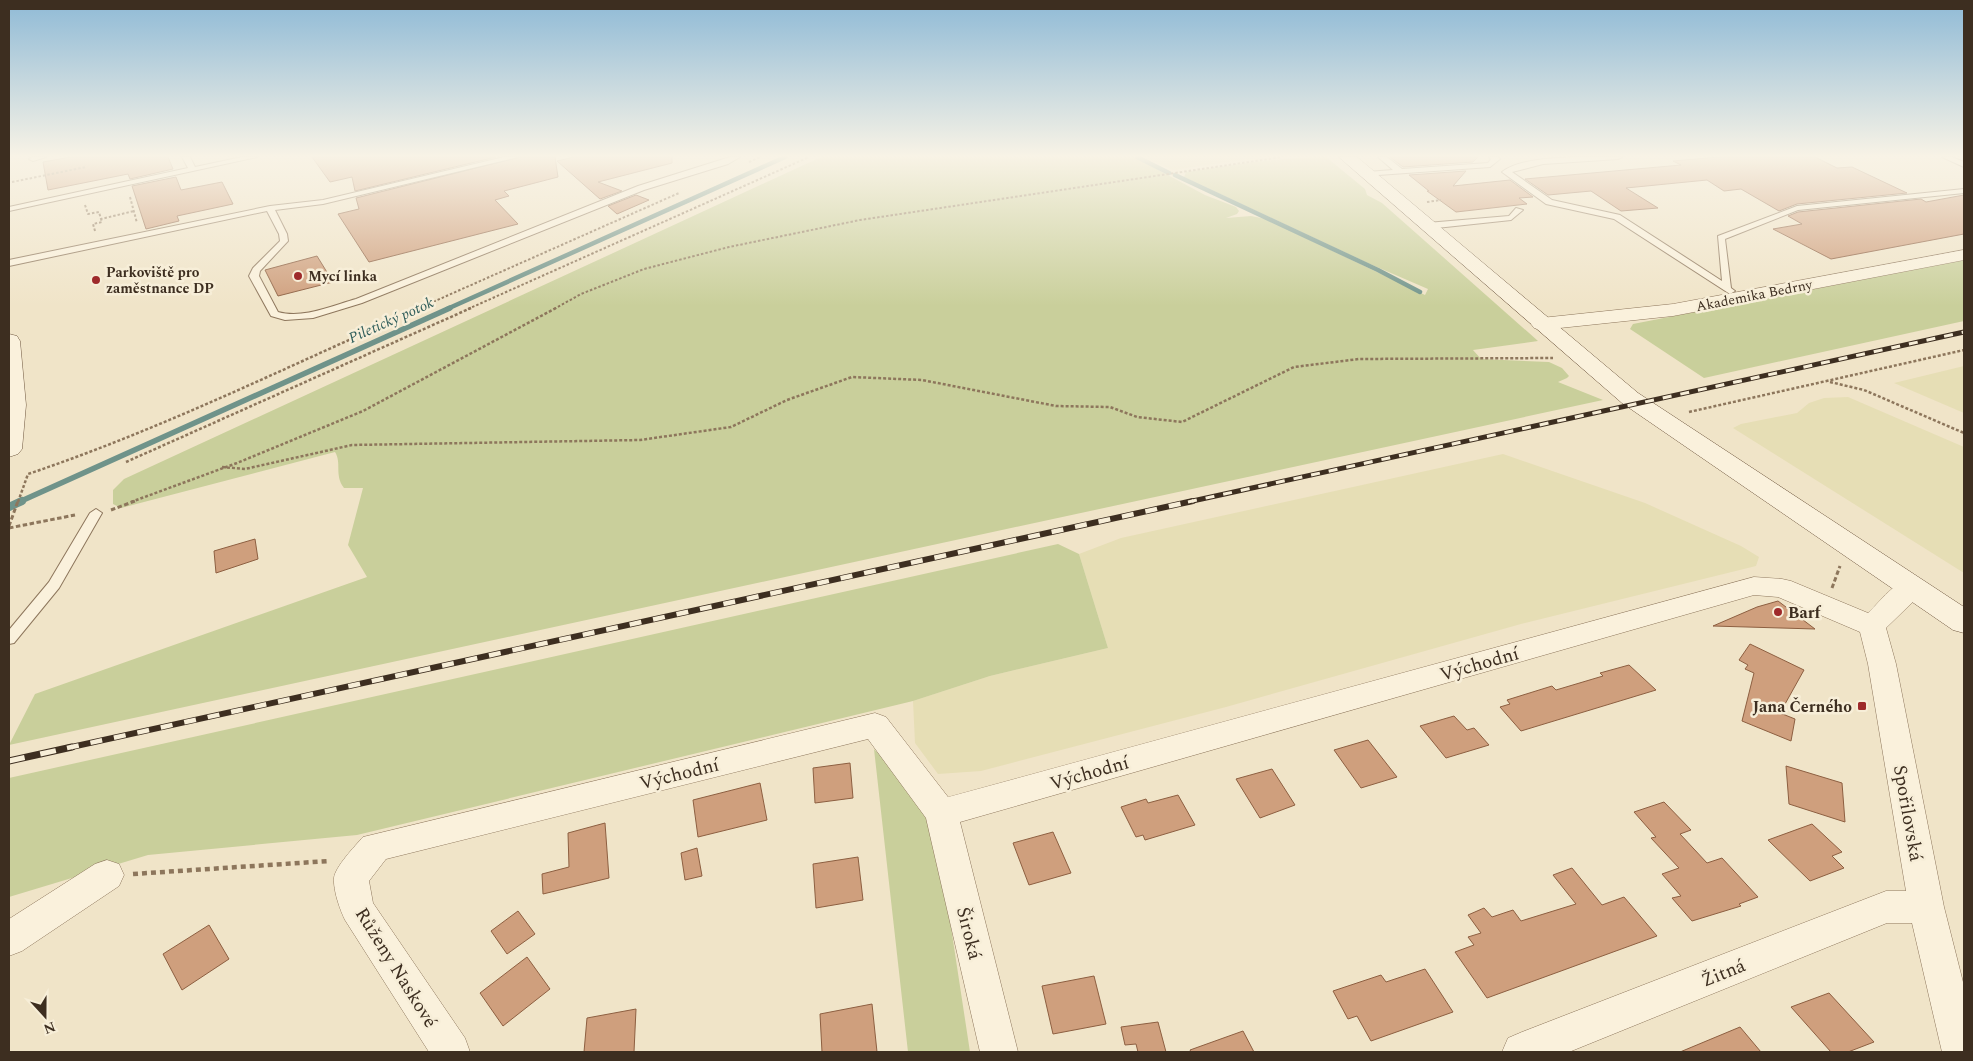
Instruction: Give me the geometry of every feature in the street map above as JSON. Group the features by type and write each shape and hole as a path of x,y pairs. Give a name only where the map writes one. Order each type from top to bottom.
{"street":[{"path":"1405,207 1630,398 1660,420 1964,622"},
{"name":"Akademika Bedrny","path":"1541,324 1673,310 1734,293 1964,255"},
{"path":"9,341 13,380 9,450"},
{"name":"Východní","path":"358,868 375,847 875,725 941,813 1754,586 1782,588 1872,626"},
{"path":"1872,626 1912,587"},
{"name":"Spořilovská","path":"1872,626 1882,664 1926,907 1962,1052"},
{"name":"Široká","path":"941,813 999,1052"},
{"name":"Růženy Naskové","path":"358,868 357,909 452,1052"},
{"path":"9,939 107,875"},
{"name":"Žitná","path":"1522,1052 1886,908 1926,907"}],"lane":[{"path":"9,263 283,207"},
{"path":"270,208 283,234 284,241 256,270 254,276 274,314 285,317 298,317 314,315 359,301 591,207"},
{"path":"1569,207 1616,217 1734,293"},
{"path":"1734,293 1721,238 1797,208 1812,207"},
{"path":"1427,226 1511,218 1519,210"},
{"path":"9,639 54,585 96,513"}],"path":[{"path":"86,207 88,214 99,212 102,222 93,224 95,231"},
{"path":"133,207 139,231"},
{"path":"9,527 28,474 79,457 150,428 648,207"},
{"path":"126,462 698,207"},
{"path":"9,527 53,518 96,513 142,499 363,411 512,333 581,294 644,269 729,247 860,220 950,207"},
{"path":"101,219 134,211"},
{"path":"1660,420 1964,350"},
{"path":"222,468 245,469 352,445 640,440 704,431 731,427 787,400 852,377 922,380 1056,406 1110,407 1137,417 1182,422 1294,367 1358,359 1582,358"},
{"path":"1827,381 1864,390 1964,433"},
{"path":"1831,591 1841,563"},
{"path":"107,875 358,868"}],"shaded area":[{"path":"1964,366 1964,413 1894,383"},
{"path":"1848,397 1964,447 1964,573 1733,428 1741,424 1797,413 1809,403 1824,398"},
{"path":"1503,454 1645,503 1741,546 1759,557 1756,566 1521,624 1226,707 981,771 938,774 915,743 913,701 990,676 1108,648 1079,554 1121,538"}],"green space":[{"path":"714,207 1235,207 1239,211 1237,214 1226,218 1251,216 1266,219 1425,295 1428,289 1247,207 1386,207 1538,341 1473,350 1481,359 1549,362 1562,368 1569,376 1558,382 1603,400 9,745 35,694 367,577 348,545 363,488 344,488 339,478 338,460 335,452 121,508 113,504 113,490 124,479"},
{"path":"1964,260 1964,321 1704,378 1630,329 1633,324"},
{"path":"1058,544 1079,554 1108,648 990,676 913,701 357,835 148,855 9,897 9,778"},
{"path":"874,749 933,809 970,1052 908,1052"}],"building":[{"path":"139,207 221,207 177,216 179,221 146,229"},
{"path":"358,207 501,207 518,224 369,262 338,214 359,209"},
{"path":"609,207 634,207 617,214"},
{"path":"1448,207 1505,207 1456,212"},
{"path":"1614,207 1658,208 1621,211"},
{"path":"1771,207 1791,207 1779,211"},
{"path":"1850,207 1964,207 1964,234 1831,259 1773,229 1802,224 1788,216 1798,212"},
{"name":"Mycí linka","path":"317,256 333,282 278,296 265,270"},
{"path":"255,539 258,559 216,573 214,551"},
{"path":"1778,601 1815,629 1713,626 1757,607"},
{"path":"1750,644 1804,670 1780,713 1795,719 1791,741 1742,721 1754,673 1745,669 1748,665 1739,660"},
{"path":"1629,665 1656,690 1521,731 1500,707 1510,704 1507,700 1552,686 1556,690 1603,676 1600,673"},
{"path":"1454,716 1467,730 1474,728 1489,745 1446,758 1420,726"},
{"path":"1368,740 1397,777 1361,788 1334,750"},
{"path":"850,763 853,798 815,803 813,768"},
{"path":"1786,766 1842,783 1845,822 1789,804"},
{"path":"1272,769 1295,805 1260,818 1236,779"},
{"path":"760,783 767,820 698,837 693,800"},
{"path":"1178,795 1195,825 1145,840 1143,835 1136,837 1121,807 1146,799 1148,803"},
{"path":"1664,802 1691,830 1680,834 1707,863 1722,858 1758,897 1739,904 1741,906 1692,921 1672,898 1681,896 1662,874 1679,868 1651,838 1656,837 1634,812"},
{"path":"605,823 609,878 543,894 542,874 569,867 568,833"},
{"path":"1812,824 1842,852 1832,856 1844,868 1810,881 1768,840"},
{"path":"1053,832 1071,873 1029,885 1013,843"},
{"path":"697,848 702,876 685,880 681,853"},
{"path":"858,857 863,900 816,908 813,864"},
{"path":"1572,868 1602,905 1624,897 1657,936 1487,998 1455,952 1474,945 1468,937 1481,933 1468,915 1484,908 1492,917 1513,910 1521,921 1576,904 1553,875"},
{"path":"518,911 535,934 507,954 491,931"},
{"path":"209,925 229,959 182,990 163,954"},
{"path":"527,957 550,989 503,1026 480,993"},
{"path":"1425,969 1453,1012 1371,1041 1357,1016 1348,1019 1333,991 1381,975 1386,982"},
{"path":"1094,976 1106,1024 1053,1034 1042,986"},
{"path":"1829,993 1874,1042 1848,1052 1831,1052 1791,1007"},
{"path":"872,1004 877,1052 822,1052 820,1014"},
{"path":"636,1009 634,1052 584,1052 587,1018"},
{"path":"1158,1022 1166,1052 1138,1052 1136,1044 1125,1045 1121,1027"},
{"path":"1740,1027 1761,1052 1680,1052"},
{"path":"1243,1031 1254,1052 1191,1052 1190,1050"}],"waterway":[{"name":"Piletický potok","path":"447,309 675,207"},
{"path":"1242,207 1378,270 1420,292"},
{"name":"Piletický potok","path":"19,502 450,308"},
{"name":"Piletický potok","path":"9,507 22,501"}],"railway":[{"path":"1188,502 1964,332"},
{"path":"67,748 1193,501"},
{"path":"9,761 72,747"}],"place":[{"name":"Mycí linka","path":"298,276"},
{"name":"Parkoviště pro zaměstnance DP","path":"96,280"},
{"name":"Barf","path":"1778,612"},
{"name":"Jana Černého","path":"1862,706"}]}
